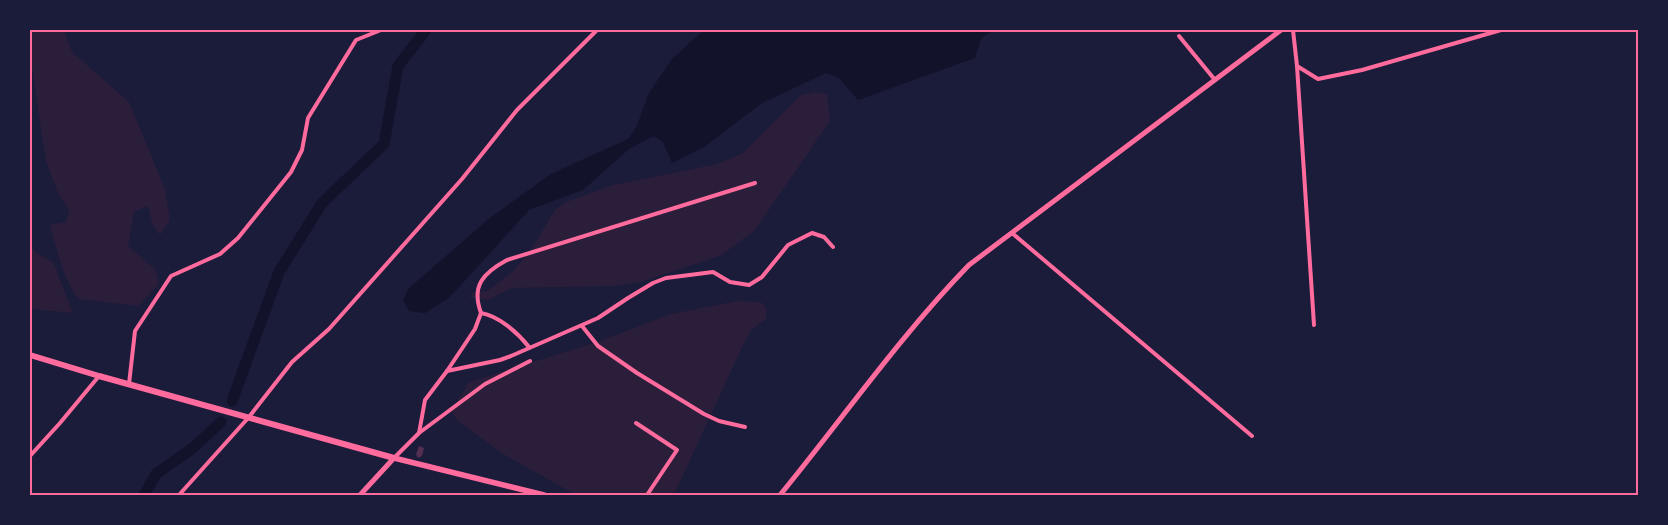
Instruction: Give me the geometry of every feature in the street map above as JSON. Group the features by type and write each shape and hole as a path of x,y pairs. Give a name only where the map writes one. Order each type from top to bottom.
{"highway":[{"path":"30,355 394,458"}],"main road":[{"path":"780,495 884,362 944,290 969,265 1281,30"},
{"path":"360,495 394,458 544,495"}],"street":[{"path":"129,384 135,331 171,276 220,254 238,238 291,172 302,150 308,118 356,40 381,30"},
{"path":"179,495 249,417 292,362 329,329 462,179 517,110 597,30"},
{"path":"1293,30 1314,325"},
{"path":"1297,66 1318,79 1362,70 1501,30"},
{"path":"1179,36 1215,80"},
{"path":"419,433 425,400 475,329 481,313 476,302 478,285 498,265 507,260 755,183"},
{"path":"1012,233 1252,436"},
{"path":"447,371 500,360 582,326 666,278 713,272 730,282 749,285 762,277 788,245 812,234 824,237 833,247"},
{"path":"481,313 487,314 510,328 522,338 529,348"},
{"path":"582,326 598,346 636,373 704,414 719,421 745,427"},
{"path":"394,458 419,433 486,384 530,361"},
{"path":"30,456 99,376"},
{"path":"636,423 676,450 647,495"}],"shaded area":[{"path":"30,30 64,30 72,52 129,102 165,189 170,220 160,235 153,226 148,206 134,212 128,246 155,269 159,284 138,306 78,299 64,273 50,225 66,222 69,210 58,193 46,161 30,53"},
{"path":"704,30 995,30 982,37 975,58 858,100 839,78 826,73 762,103 704,147 672,163 663,142 654,136 629,149 583,190 529,210 450,297 425,313 409,311 403,300 408,289 491,217 551,174 628,139 636,128 649,93 672,59"},
{"path":"815,92 827,94 830,121 755,230 722,255 641,282 613,286 511,288 488,300 469,297 473,293 487,291 512,272 528,254 556,209 566,202 613,185 717,164 743,153 801,95"},
{"path":"30,243 35,252 53,262 73,313 30,309"},
{"path":"737,301 761,302 767,309 766,319 751,330 742,347 674,495 576,495 503,454 457,420 451,411 469,382 597,342 671,314"}],"building":[{"path":"419,446 424,448 422,456 418,458 416,454"}],"waterway":[{"path":"232,401 279,272 322,203 384,144 398,66 426,30"},
{"path":"144,495 156,474 193,448 221,422"}]}
